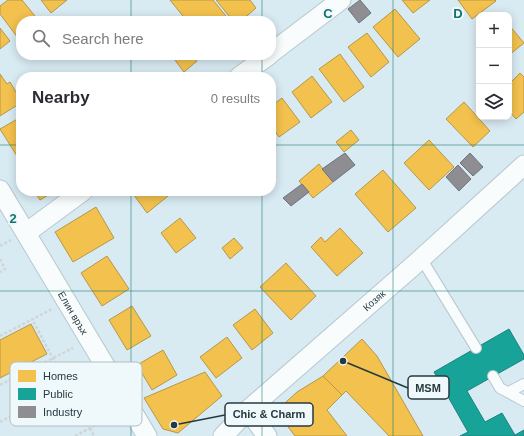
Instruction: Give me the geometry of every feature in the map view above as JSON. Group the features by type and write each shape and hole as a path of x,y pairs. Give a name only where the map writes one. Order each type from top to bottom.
{"street":[{"path":"276,49 341,0"},
{"path":"246,72 262,60"},
{"name":"Козяк","path":"223,436 248,410 524,165"},
{"name":"Елин връх","path":"0,190 102,362"},
{"path":"26,233 76,196"},
{"path":"248,410 267,436"},
{"name":"Елин връх","path":"141,426 147,436"}],"lane":[{"path":"421,258 476,348"},
{"path":"493,376 500,388 524,401"},
{"path":"509,392 524,384"}],"path":[{"path":"0,246 6,243"},
{"path":"0,259 5,269 0,272"},
{"path":"0,336 66,301"},
{"path":"32,319 55,362"},
{"path":"45,362 70,349"},
{"path":"0,385 10,380"},
{"path":"0,422 10,416"},
{"path":"75,436 94,426"},
{"path":"90,428 94,436"}],"building: Homes":[{"path":"8,0 22,0 35,16 16,16 16,35 0,14 0,6"},
{"path":"41,0 67,0 51,13"},
{"path":"170,0 213,0 226,16 183,16"},
{"path":"216,0 250,0 256,8 247,16 229,16"},
{"path":"402,0 430,0 413,13"},
{"path":"458,0 496,1 481,12 476,12 476,16 472,19"},
{"path":"395,9 420,39 398,57 373,27"},
{"path":"0,28 10,41 0,49"},
{"path":"512,29 524,43 512,53"},
{"path":"367,33 389,62 371,77 348,47"},
{"path":"340,54 364,87 344,102 319,69"},
{"path":"175,60 196,60 197,61 184,72"},
{"path":"520,73 524,77 524,112 516,119 512,114 512,81"},
{"path":"0,74 7,84 10,82 16,92 16,106 0,116"},
{"path":"312,76 332,102 311,118 292,92"},
{"path":"282,98 300,122 279,137 276,133 276,102"},
{"path":"464,102 476,115 476,120 480,120 490,131 473,147 446,119"},
{"path":"16,120 16,154 0,129"},
{"path":"351,130 359,140 344,152 336,142"},
{"path":"429,140 454,167 429,190 404,163"},
{"path":"319,164 333,182 313,198 299,181"},
{"path":"383,170 416,208 388,232 355,194"},
{"path":"37,196 47,196 40,200"},
{"path":"135,196 168,196 147,213"},
{"path":"96,207 114,238 73,262 55,232"},
{"path":"180,218 196,238 176,253 161,233"},
{"path":"340,228 363,253 337,276 311,247 321,237 325,242"},
{"path":"234,238 243,248 230,259 222,248"},
{"path":"107,256 129,289 102,306 81,273"},
{"path":"286,263 316,296 291,320 260,287"},
{"path":"132,306 151,336 127,350 109,320"},
{"path":"255,309 273,333 252,350 233,325"},
{"path":"31,324 47,354 31,362 10,362 10,373 0,378 0,340"},
{"path":"227,337 242,358 216,378 200,357"},
{"path":"362,339 377,356 423,436 389,436 346,391 342,395 323,376"},
{"path":"163,350 177,375 152,390 142,373 142,362"},
{"path":"205,372 222,396 178,433 163,429 144,398"},
{"path":"323,376 342,395 327,410 347,436 295,436 279,415 286,402 297,392"}],"building: Public":[{"path":"509,329 524,355 524,359 467,391 485,422 502,413 515,435 524,430 524,436 460,436 468,432 434,372"}],"building: Industry":[{"path":"360,0 371,13 359,23 348,9"},
{"path":"345,153 355,165 333,182 322,169"},
{"path":"470,153 483,167 473,176 460,163"},
{"path":"458,165 471,179 459,191 446,177"},
{"path":"302,184 309,192 291,206 283,198"}],"place":[{"name":"MSM","path":"343,361"},
{"name":"Chic & Charm","path":"174,425"}]}
